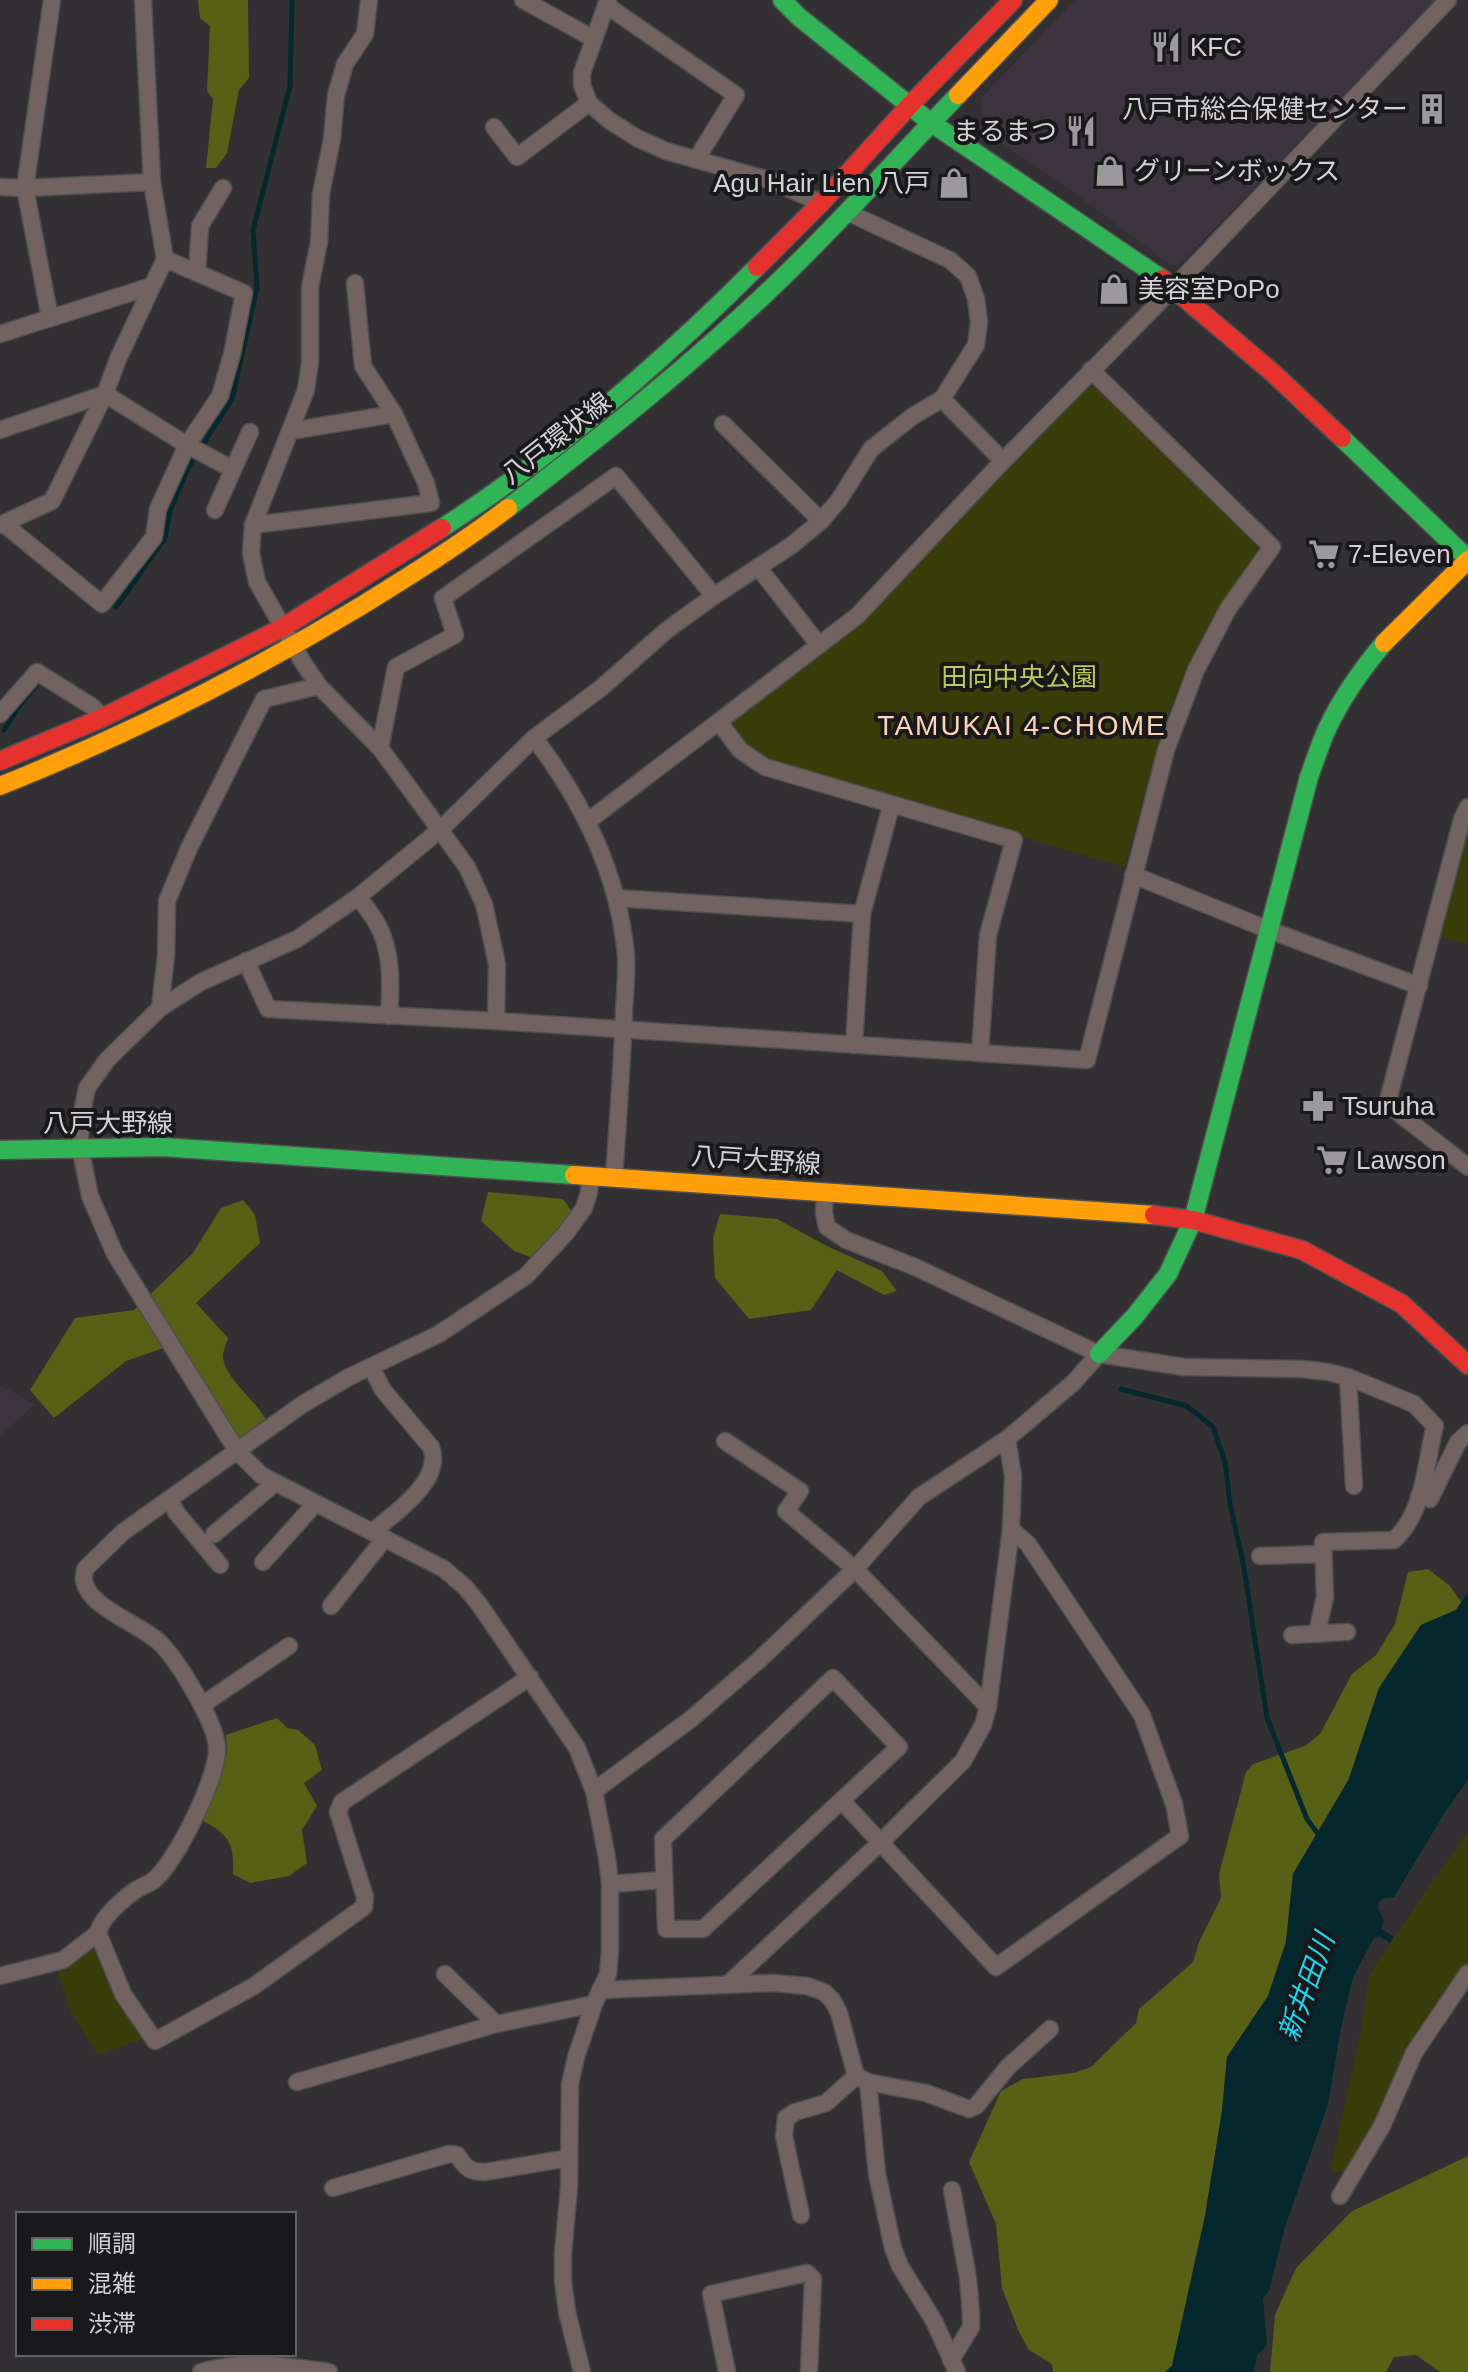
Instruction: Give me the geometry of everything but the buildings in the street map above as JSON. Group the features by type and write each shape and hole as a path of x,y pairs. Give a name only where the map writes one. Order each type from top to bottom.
{"main road":[{"path":"782,0 930,122 1174,287 1273,373 1468,560 1382,643 1327,729 1309,777 1193,1220 1168,1274 1135,1316 1099,1354"},
{"name":"八戸環状線","path":"0,761 102,718 282,628 482,502 556,448 705,318 821,203 909,106 1013,0"},
{"name":"八戸環状線","path":"0,786 77,755 203,695 293,647 430,564 494,519 595,442 781,279 1049,0"},
{"name":"八戸大野線","path":"0,1150 162,1147 1134,1212 1193,1220 1302,1250 1341,1270 1402,1304 1468,1365"}],"street":[{"path":"50,318 25,188 52,0"},
{"path":"143,0 152,182 165,259 105,394 52,501 2,524 102,604 154,537 158,509 187,445 220,396 244,293 165,259"},
{"path":"369,0 365,34 345,64 336,95 332,139 321,194 319,242 310,287 310,362 306,390 253,525 251,553 257,582 319,686 380,748 467,867 484,904 497,964 496,1021"},
{"path":"523,0 594,39"},
{"path":"587,822 857,616 1448,0"},
{"path":"696,160 736,95 607,2 582,73 582,85 589,103 637,138 666,151 696,160 772,181 821,203"},
{"path":"494,127 517,157 589,103"},
{"path":"0,187 152,182"},
{"path":"197,273 200,226 223,188"},
{"path":"582,2372 567,2312 563,2281 570,2084 576,2057 608,1974 610,1884 594,1791 577,1748 465,1587 444,1569 261,1475 237,1451 115,1254 90,1196 81,1161 80,1122 87,1088 107,1060 160,1008 201,982 297,939 358,897 441,829 534,738 601,688 667,630 792,545 821,521 839,500 871,449 913,416 942,399 976,345 979,322 976,299 968,276 950,260 847,212"},
{"path":"253,525 431,503 426,483 394,414 363,366 355,283"},
{"path":"0,334 152,286"},
{"path":"246,961 268,1009 1087,1060 1166,750 1196,670 1228,609 1272,547 1091,370"},
{"path":"105,394 232,469"},
{"path":"0,430 105,394"},
{"path":"942,399 1003,461"},
{"path":"290,431 394,414"},
{"path":"723,424 821,521"},
{"path":"215,510 250,432"},
{"path":"380,748 396,667 455,635 443,598 616,476 714,596"},
{"path":"758,567 819,645"},
{"path":"0,714 37,672 93,707 102,718"},
{"path":"160,1008 166,956 167,901 189,848 264,699 319,686"},
{"path":"719,722 740,750 765,767 1014,840 988,935 980,1053"},
{"path":"534,738 558,769 587,822 603,857 616,898 626,957 614,1177"},
{"path":"854,1045 862,914 891,806"},
{"path":"1468,807 1462,819 1387,1104 1468,1167"},
{"path":"1133,875 1419,986"},
{"path":"358,897 378,924 387,949 391,983 389,1016"},
{"path":"616,898 862,914"},
{"path":"530,1677 342,1802 338,1812 365,1897 364,1907 254,1986 155,2041 123,1994 98,1933 99,1924 167,1866 186,1835 210,1782 218,1750 214,1729 202,1705 162,1645 104,1608 89,1592 84,1581 85,1569 123,1532 303,1404 349,1377 439,1334 526,1276 566,1233 584,1208 590,1176"},
{"path":"825,1191 827,1227 846,1240 915,1267 1099,1354 1184,1367 1302,1369 1348,1377 1414,1404 1435,1426 1415,1512 1405,1531 1394,1540 1323,1542 1325,1597 1317,1633"},
{"path":"594,1791 691,1719 758,1661 855,1569 919,1497 1007,1439 1073,1383 1099,1354"},
{"path":"331,1606 378,1535 433,1471 435,1456 431,1447 383,1390 371,1367"},
{"path":"1348,1377 1354,1486"},
{"path":"1419,1496 1430,1499 1458,1442 1468,1433"},
{"path":"727,1985 963,1761 983,1725 988,1707 1011,1529 1013,1476 1007,1439"},
{"path":"725,1441 800,1491 786,1511 855,1569 988,1707"},
{"path":"214,1534 275,1483"},
{"path":"170,1500 176,1512 220,1565"},
{"path":"263,1562 315,1504"},
{"path":"842,1801 996,1967 1180,1836 1174,1804 1142,1715 1028,1544 1011,1529"},
{"path":"1260,1556 1323,1554"},
{"path":"1292,1635 1347,1632"},
{"path":"202,1705 289,1646"},
{"path":"833,1678 899,1747 703,1929 666,1929 664,1880 663,1839 833,1678"},
{"path":"610,1884 664,1880"},
{"path":"0,1976 63,1960 98,1933"},
{"path":"1340,2196 1382,2126 1414,2053 1468,1973"},
{"path":"445,1974 496,2024"},
{"path":"297,2082 597,1997 773,1983 807,1986 824,1992 839,2013 862,2079 893,2248 900,2266 934,2321 954,2366"},
{"path":"801,2215 784,2136 786,2118 795,2112 826,2103 862,2079 926,2093 969,2109 976,2106 1008,2067 1050,2029"},
{"path":"333,2188 449,2154 457,2155 467,2170 474,2172 569,2158"},
{"path":"952,2190 968,2278 971,2327 954,2366"},
{"path":"727,2372 711,2294 807,2273 813,2279 809,2372"},
{"path":"201,2372 256,2363 329,2372"}],"shaded area":[{"path":"1075,0 1437,0 1180,264 1170,265 1071,190 984,131 981,98"},
{"path":"0,1385 35,1404 0,1436"}],"green space":[{"path":"198,0 248,0 249,78 239,90 227,153 216,168 206,168 213,99 207,91 210,26 200,18"},
{"name":"田向中央公園","path":"1095,387 1256,545 1258,554 1215,613 1184,673 1161,737 1125,867 783,767 744,743 733,720 858,623 1085,388"},
{"path":"1468,828 1468,944 1440,937"},
{"path":"488,1192 563,1199 573,1213 567,1224 533,1258 514,1251 481,1221"},
{"path":"243,1200 255,1215 260,1243 196,1303 228,1338 223,1355 225,1365 266,1420 239,1438 178,1343 126,1361 54,1418 30,1390 75,1318 134,1310 193,1253 221,1208"},
{"path":"720,1214 777,1219 882,1271 897,1291 884,1295 837,1270 811,1310 749,1319 715,1278 713,1238"},
{"path":"1428,1569 1450,1586 1461,1602 1456,1610 1421,1625 1379,1688 1349,1779 1293,1874 1286,1942 1268,1996 1227,2057 1222,2111 1205,2216 1172,2366 1165,2372 1053,2372 1052,2364 1029,2350 1019,2332 1002,2288 996,2224 969,2162 1001,2091 1023,2079 1074,2073 1091,2067 1136,2023 1139,2009 1193,1962 1199,1942 1221,1898 1219,1874 1246,1772 1253,1764 1305,1746 1320,1734 1352,1674 1376,1655 1395,1624 1408,1572"},
{"path":"277,1718 315,1745 322,1770 304,1783 317,1806 302,1830 307,1863 289,1876 250,1883 233,1874 233,1855 228,1841 202,1820 227,1753 226,1735"},
{"path":"1468,1831 1468,1965 1421,2030 1350,2174 1330,2170 1359,2040 1368,1980"},
{"path":"97,1945 144,2034 142,2039 98,2055 71,2012 57,1971 76,1962"},
{"path":"1468,2156 1468,2372 1440,2372 1416,2355 1394,2357 1386,2372 1270,2372 1275,2315 1296,2268 1352,2211"}],"water":[{"name":"新井田川","path":"1468,1592 1468,1780 1394,1897 1379,1902 1378,1908 1384,1921 1381,1928 1394,1937 1390,1943 1380,1937 1374,1938 1353,1977 1328,2104 1285,2227 1269,2291 1263,2299 1267,2346 1257,2355 1254,2372 1165,2372 1172,2366 1205,2216 1222,2111 1227,2057 1268,1996 1286,1942 1293,1874 1349,1779 1379,1688 1421,1625 1456,1610"}],"waterway":[{"path":"116,607 165,538 170,511 188,468 232,399 257,288 253,230 290,86 292,0"},
{"path":"4,730 40,681"},
{"path":"1121,1389 1187,1406 1213,1427 1225,1462 1267,1718 1307,1819 1321,1838"}],"traffic: fast":[{"path":"782,0 930,122 1162,279"},
{"path":"508,508 647,398 748,310 825,235 958,95"},
{"path":"442,528 526,470 606,406 757,267"},
{"path":"1342,438 1468,559"},
{"path":"1099,1354 1135,1316 1168,1274 1193,1220 1309,777 1324,735 1339,706 1384,643"},
{"path":"0,1150 162,1147 574,1175"}],"traffic: slow":[{"path":"958,95 1049,0"},
{"path":"0,786 139,726 273,657 398,583 508,508"},
{"path":"1384,643 1468,560"},
{"path":"574,1175 1154,1215"}],"traffic: jam":[{"path":"757,267 1013,0"},
{"path":"1162,279 1273,373 1342,438"},
{"path":"0,761 102,718 282,628 442,528"},
{"path":"1154,1215 1193,1220 1302,1250 1402,1304 1468,1365"}],"place":[{"name":"KFC","path":"1166,47"},
{"name":"八戸市総合保健センター","path":"1432,109"},
{"name":"まるまつ","path":"1081,131"},
{"name":"グリーンボックス","path":"1110,171"},
{"name":"Agu Hair Lien 八戸","path":"954,183"},
{"name":"美容室PoPo","path":"1114,289"},
{"name":"7-Eleven","path":"1324,554"},
{"name":"Tsuruha","path":"1318,1106"},
{"name":"Lawson","path":"1332,1160"}],"district":[{"name":"TAMUKAI 4-CHOME","path":"1022,725"}]}
